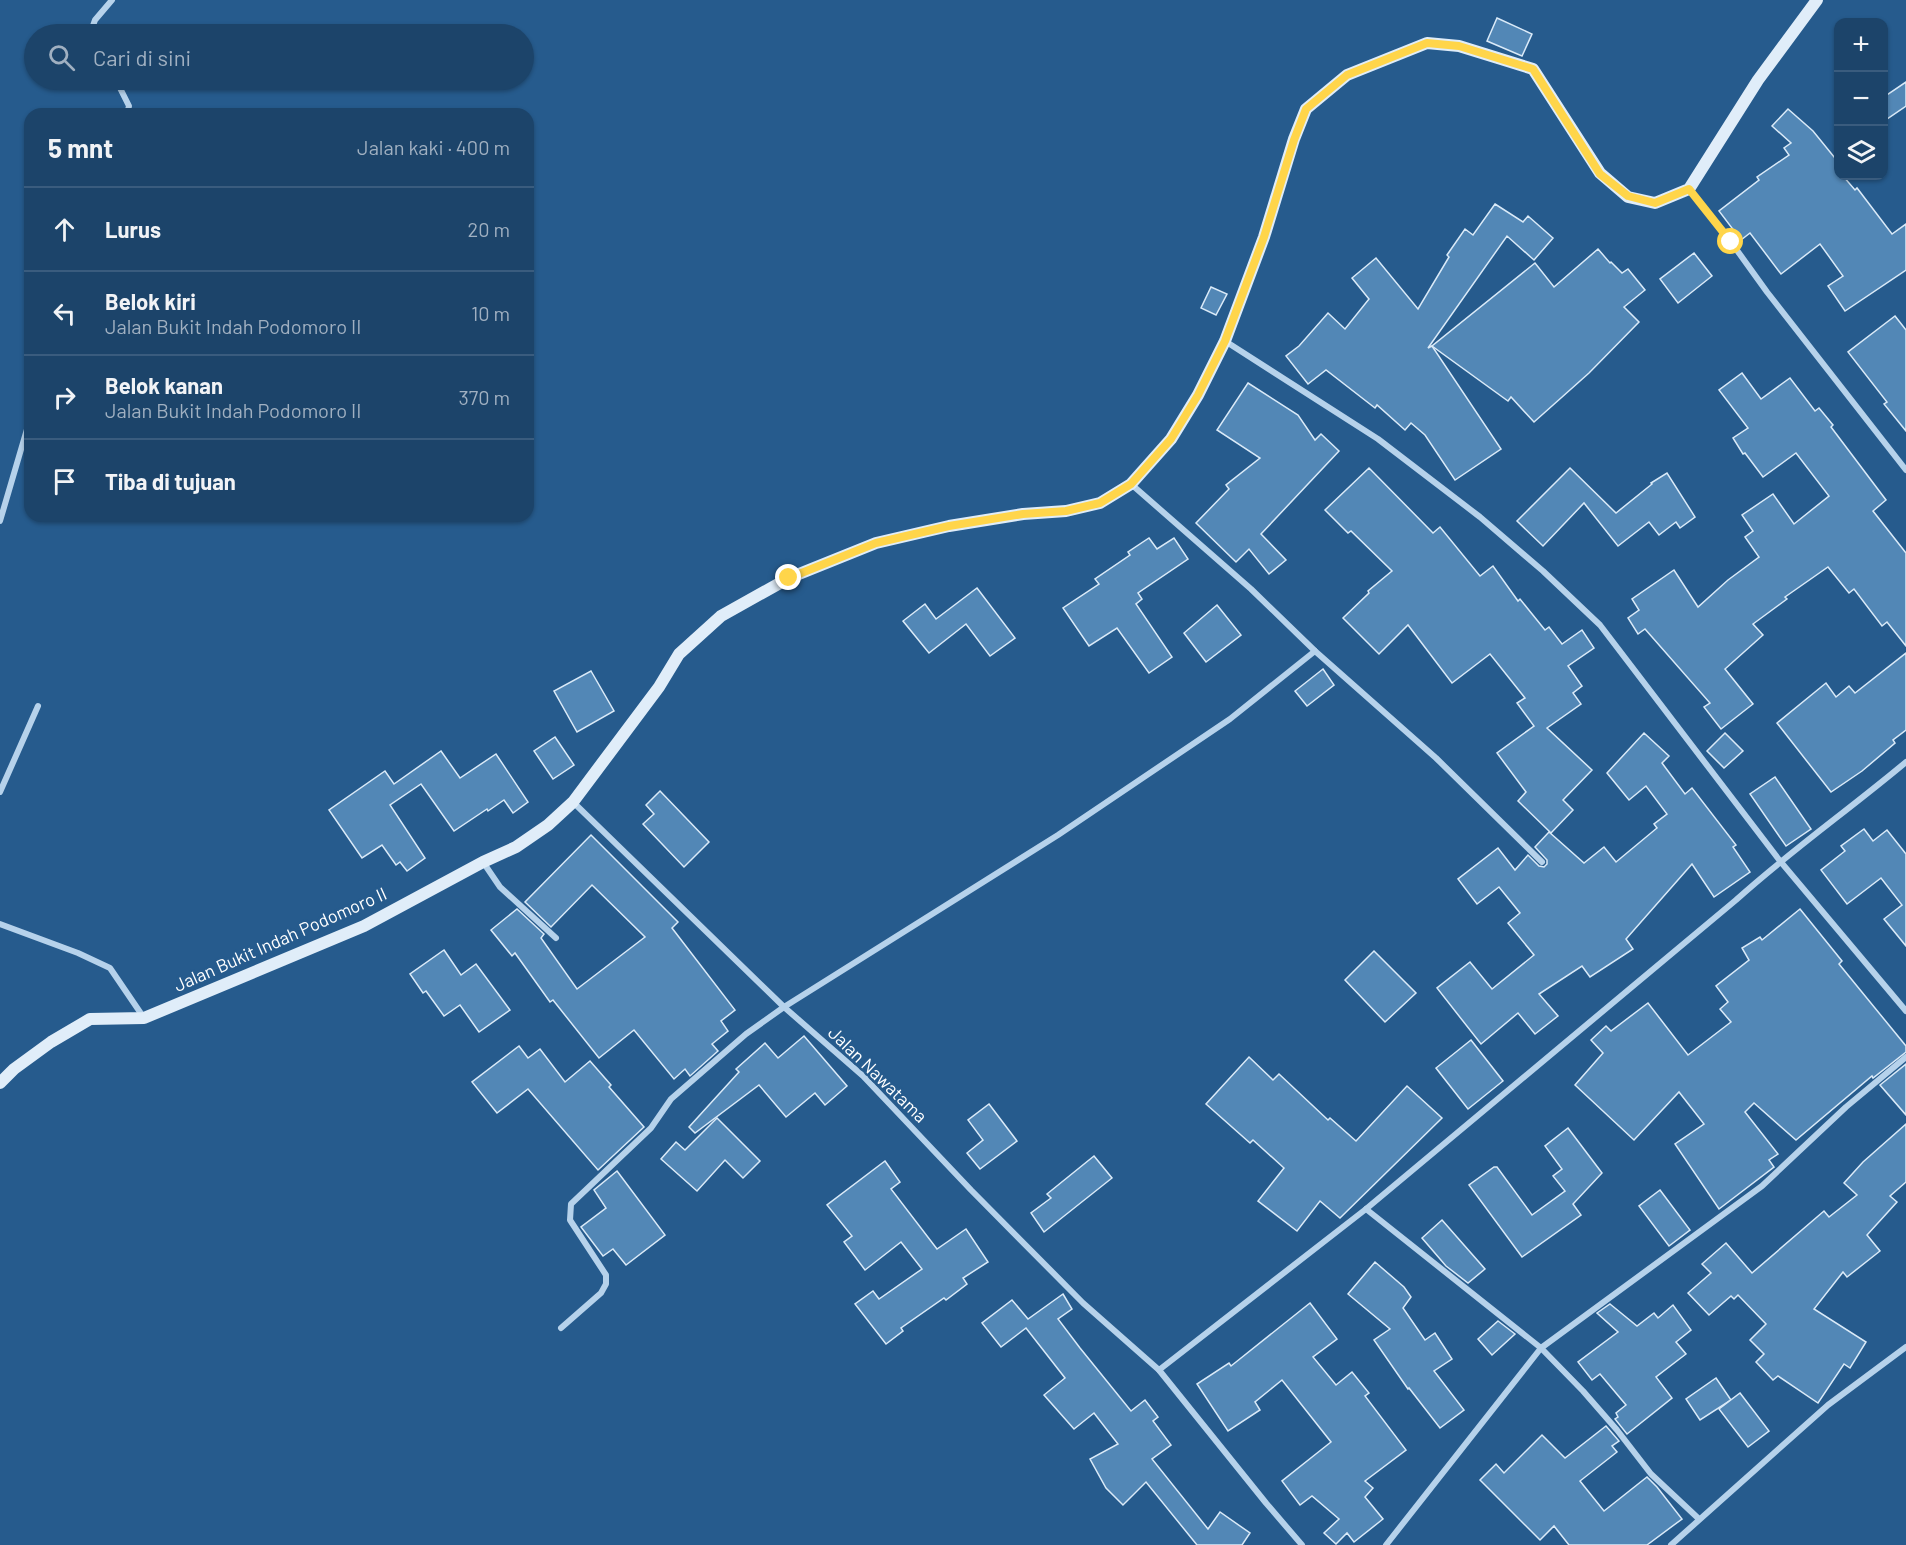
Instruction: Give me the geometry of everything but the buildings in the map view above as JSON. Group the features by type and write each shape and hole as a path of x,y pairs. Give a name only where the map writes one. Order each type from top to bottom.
{"street":[{"path":"94,24 112,0"},
{"path":"1817,0 1758,80 1689,189 1906,470"},
{"name":"Jalan Bukit Indah Podomoro II","path":"0,1083 14,1069 51,1042 90,1019 144,1018 364,926 483,862 516,847 548,825 573,802 659,687 679,654 721,616 789,578 876,543 949,526 1023,514 1066,511 1100,503 1131,484 1171,439 1198,395 1225,341 1264,237 1306,109 1347,75 1427,43 1459,46 1533,69 1600,174 1628,196 1655,203 1689,189"},
{"path":"121,90 128,108"},
{"path":"1225,341 1378,439 1480,517 1600,625 1780,861 1906,1011"},
{"path":"0,521 24,439"},
{"path":"1131,484 1251,589 1315,651 1437,758 1542,862"},
{"path":"561,1328 601,1293 606,1284 606,1275 570,1220 571,1204 651,1128 671,1099 746,1034 784,1007 1058,835 1230,720 1315,651"},
{"path":"0,792 38,706"},
{"path":"1159,1370 1366,1209 1780,861 1852,807 1906,762"},
{"name":"Jalan Nawatama","path":"573,802 784,1007 863,1076 970,1190 1083,1303 1159,1370 1302,1545"},
{"path":"483,862 500,887 556,938"},
{"path":"0,924 78,953 110,968 144,1018"},
{"path":"1386,1545 1541,1348 1762,1186 1846,1107 1906,1057"},
{"path":"1366,1209 1541,1348 1590,1399 1651,1474 1699,1519"},
{"path":"1671,1545 1828,1405 1906,1347"}],"route":[{"path":"789,578 876,543 949,526 1023,514 1066,511 1100,503 1131,484 1171,439 1198,395 1225,341 1264,237 1306,109 1347,75 1427,43 1459,46 1533,69 1600,174 1628,196 1655,203 1689,189 1731,242"}]}
